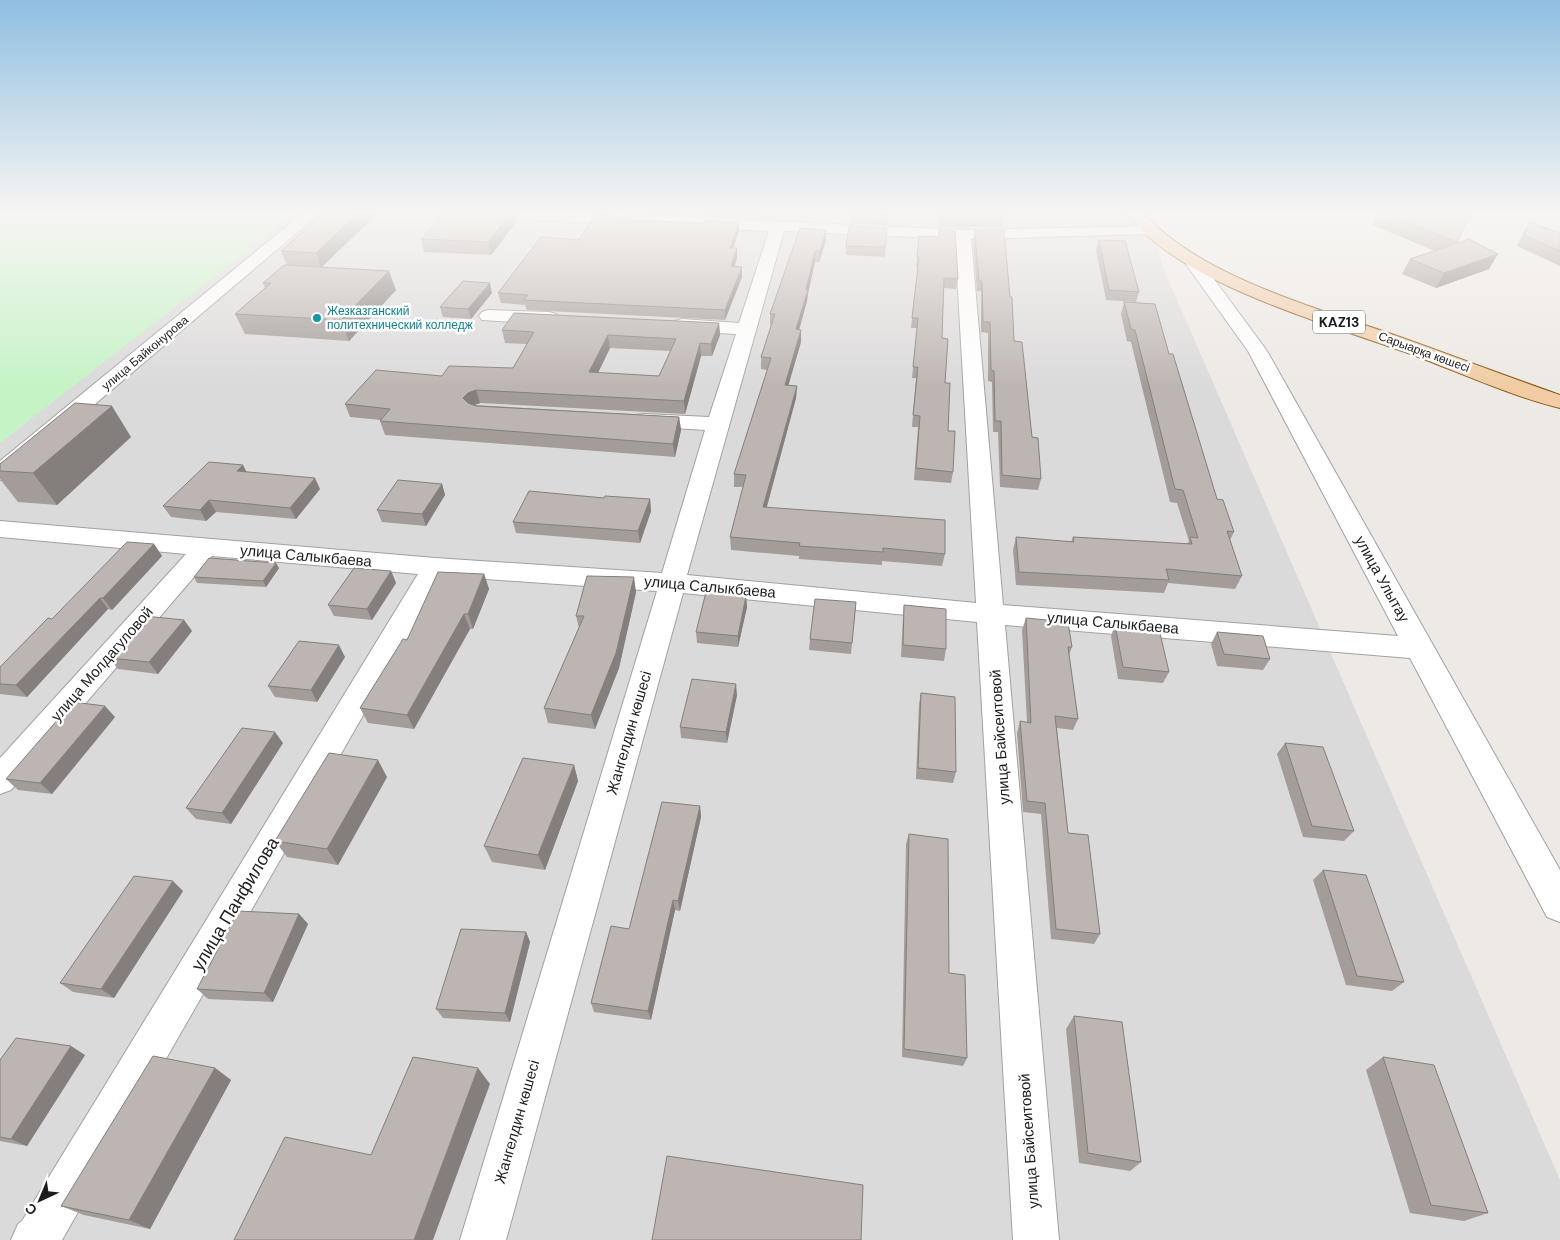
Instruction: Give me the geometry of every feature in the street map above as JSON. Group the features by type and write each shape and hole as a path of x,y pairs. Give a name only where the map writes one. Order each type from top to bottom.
{"main road":[{"name":"Сарыарқа көшесі","path":"1214,271 1247,287 1319,315 1560,402"}],"street":[{"name":"улица Байконурова","path":"0,473 243,271"},
{"name":"Жангелдин көшесі","path":"483,1240 718,424 764,271"},
{"name":"улица Байсеитовой","path":"966,271 1036,1240"},
{"name":"улица Улытау","path":"1199,271 1257,351 1560,905"},
{"path":"488,316 564,318"},
{"path":"660,324 747,328"},
{"path":"629,419 718,424"},
{"name":"улица Салыкбаева","path":"0,529 435,567 672,583 991,614 1420,648"},
{"name":"улица Молдагуловой","path":"0,780 205,548"},
{"name":"улица Панфилова","path":"34,1240 38,1237 435,567"}],"shaded area":[{"path":"0,271 1164,271 1560,1180 1560,1240 0,1240"}],"green space":[{"path":"0,271 222,271 0,443"}],"building":[{"path":"277,271 389,271 341,320 235,314 271,283 263,283"},
{"path":"515,271 740,271 725,310 524,300 528,295 498,293"},
{"path":"785,271 810,271 806,290 808,290 796,329 801,330 785,385 797,386 763,507 945,520 945,554 883,548 883,552 799,546 800,543 730,537 746,475 734,474 771,358 761,357 775,314 770,314"},
{"path":"917,271 957,271 958,279 944,278 942,338 948,339 945,383 950,383 948,431 955,431 953,472 916,468 920,416 913,415 918,367 913,367 918,318 912,318"},
{"path":"978,271 1008,271 1010,297 1012,297 1014,341 1022,342 1032,437 1038,438 1041,479 1002,475 1001,421 995,421 994,371 991,370 990,322 983,322 982,281 979,281"},
{"path":"1105,271 1133,271 1139,292 1109,290"},
{"path":"463,281 490,283 468,309 440,307"},
{"path":"1124,302 1155,304 1169,354 1173,354 1217,499 1223,500 1234,532 1227,531 1242,576 1166,569 1169,580 1019,572 1016,537 1074,542 1073,537 1192,544 1190,537 1198,538 1183,490 1175,489 1135,330 1131,329"},
{"path":"514,313 719,323 711,344 700,343 684,401 476,390 468,393 463,398 468,403 476,406 679,417 673,444 380,421 390,409 345,404 376,370 442,376 449,366 513,368 534,332 502,330","holes":["608,335 676,339 659,376 589,372"]},
{"path":"75,403 112,406 33,473 0,471 0,464"},
{"path":"209,462 243,465 237,471 315,478 290,508 209,500 200,510 163,506"},
{"path":"398,480 442,484 422,514 377,510"},
{"path":"529,491 604,498 605,496 650,499 638,531 513,522"},
{"path":"127,542 154,544 16,685 0,684 0,667 48,618 52,619"},
{"path":"209,558 276,563 263,581 194,577"},
{"path":"354,568 391,571 367,609 328,605"},
{"path":"438,572 484,574 468,614 464,614 407,715 360,708 403,639 407,640"},
{"path":"587,576 634,577 616,653 591,715 544,708 584,616 576,616"},
{"path":"706,592 746,596 738,636 696,632"},
{"path":"815,599 856,602 852,643 810,639"},
{"path":"904,605 946,609 946,649 903,645"},
{"path":"145,616 184,620 149,662 109,658"},
{"path":"1026,618 1068,622 1072,647 1068,647 1078,719 1055,716 1068,833 1088,835 1100,934 1056,929 1045,803 1027,801 1020,721 1031,723"},
{"path":"1115,625 1159,629 1169,672 1123,667"},
{"path":"1217,632 1263,636 1270,659 1224,654"},
{"path":"299,641 339,645 311,690 268,686"},
{"path":"692,679 736,684 726,732 680,727"},
{"path":"921,693 955,697 956,772 918,768"},
{"path":"73,702 105,706 40,783 6,779"},
{"path":"242,728 275,732 222,813 186,808"},
{"path":"1285,743 1323,747 1354,831 1312,826"},
{"path":"329,753 378,760 327,849 275,841"},
{"path":"523,758 574,765 538,855 484,846"},
{"path":"662,802 700,806 678,901 673,900 648,1011 591,1003 611,926 629,929"},
{"path":"909,834 948,839 949,973 965,975 967,1058 904,1049"},
{"path":"1323,870 1366,875 1404,982 1357,976"},
{"path":"134,876 173,881 101,989 60,983"},
{"path":"238,911 299,914 264,993 197,989"},
{"path":"461,929 526,932 505,1013 436,1009"},
{"path":"1074,1016 1122,1022 1141,1162 1088,1153"},
{"path":"16,1038 71,1046 11,1139 0,1137 0,1060"},
{"path":"153,1056 215,1068 129,1220 61,1206"},
{"path":"413,1057 478,1068 414,1240 234,1240 285,1137 371,1155"},
{"path":"1383,1057 1434,1065 1488,1213 1431,1205"},
{"path":"667,1156 863,1185 861,1240 652,1240"}],"place":[{"name":"Жезказганский политехнический колледж","path":"317,318"}]}
